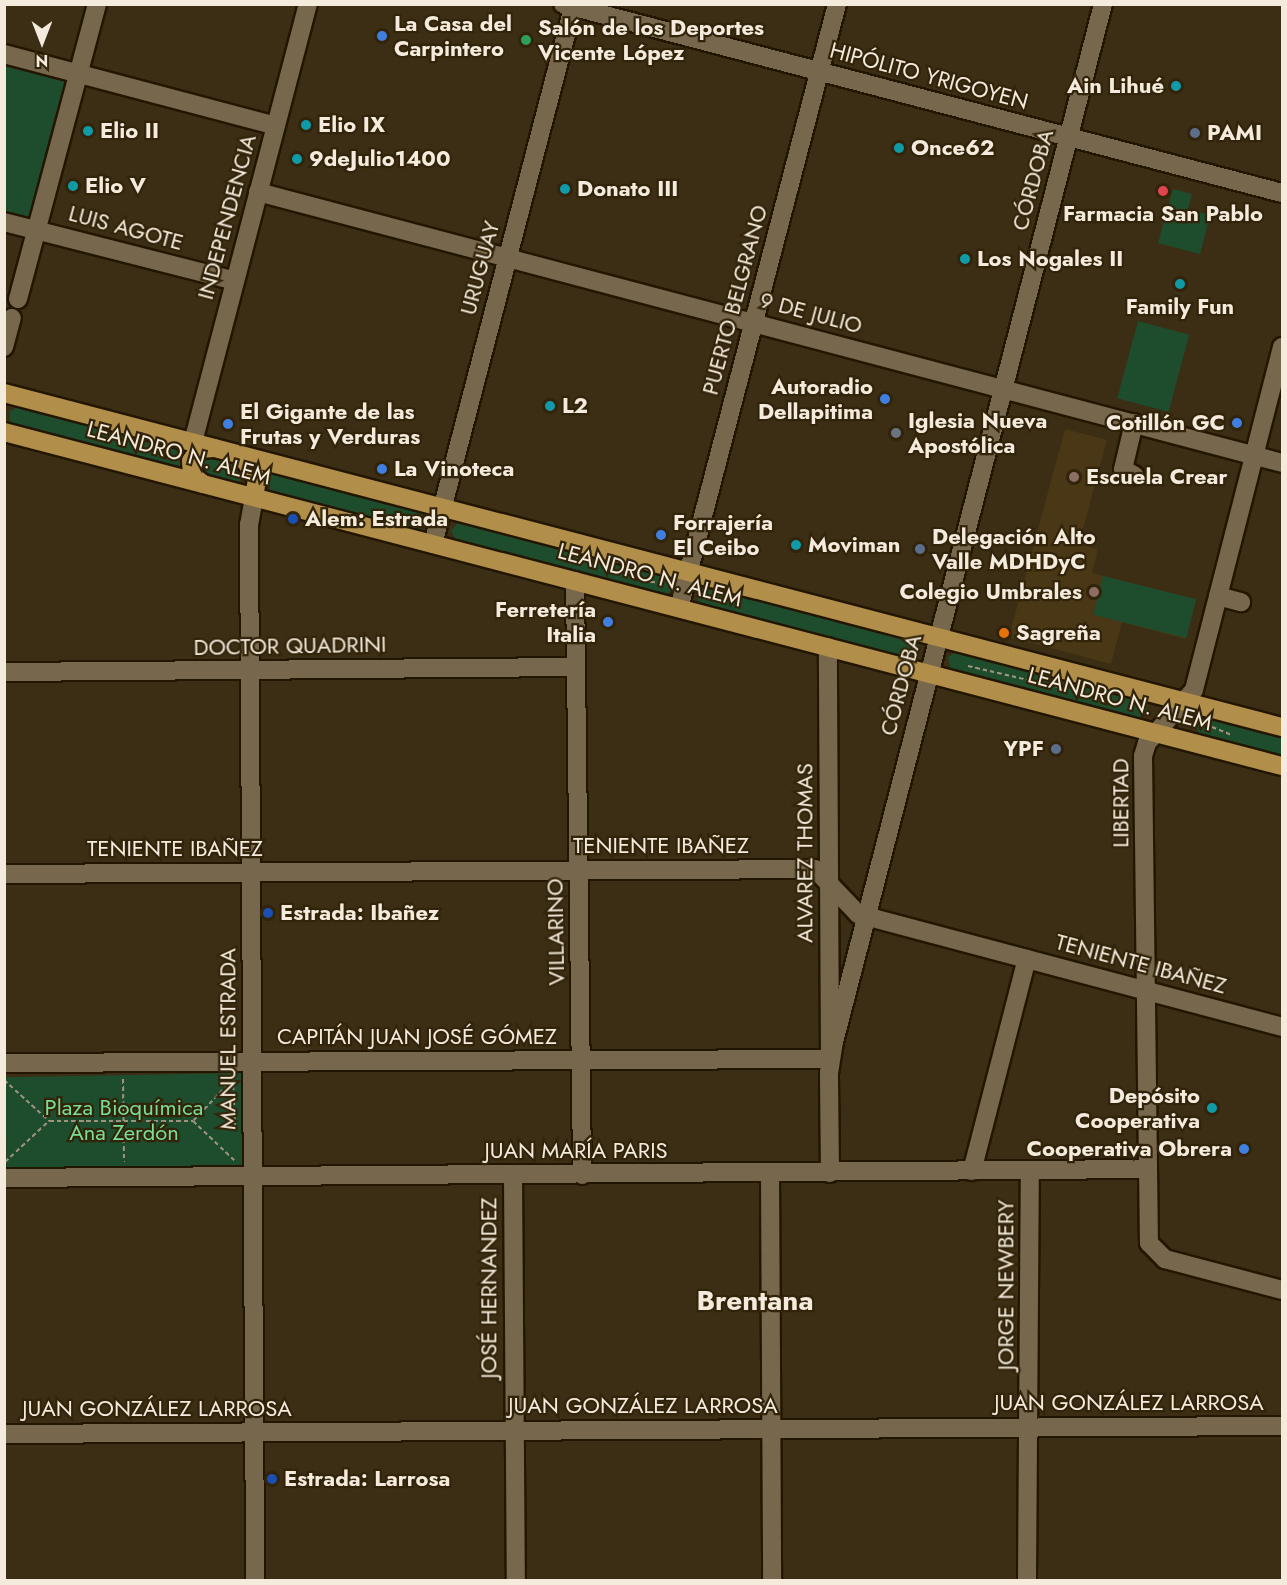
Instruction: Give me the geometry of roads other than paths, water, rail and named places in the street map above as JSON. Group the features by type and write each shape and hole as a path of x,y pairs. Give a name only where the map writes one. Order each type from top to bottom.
{"main road":[{"name":"LEANDRO N. ALEM","path":"4,393 1282,727"},
{"name":"LEANDRO N. ALEM","path":"4,432 1282,766"},
{"path":"204,484 192,475 190,461 199,449 214,448"},
{"path":"242,455 257,479 254,497"}],"street":[{"path":"18,299 97,4"},
{"name":"INDEPENDENCIA","path":"193,442 308,4"},
{"name":"PUERTO BELGRANO","path":"680,608 837,4"},
{"name":"CÓRDOBA","path":"830,1173 830,1059 1103,4"},
{"name":"HIPÓLITO YRIGOYEN","path":"570,5 1282,193"},
{"name":"URUGUAY","path":"433,544 508,258 570,5"},
{"path":"4,54 276,126"},
{"name":"9 DE JULIO","path":"258,192 1282,463"},
{"name":"LUIS AGOTE","path":"4,222 235,281"},
{"path":"4,347 12,318"},
{"name":"LIBERTAD","path":"1282,347 1218,596 1188,702 1157,733 1143,756 1148,1169 1154,1251 1282,1290"},
{"path":"1134,423 1123,469 1134,476"},
{"name":"MANUEL ESTRADA","path":"254,497 250,670 255,1581"},
{"name":"VILLARINO","path":"576,581 582,1174"},
{"path":"1218,596 1241,602"},
{"name":"ALVAREZ THOMAS","path":"828,647 830,1059"},
{"name":"DOCTOR QUADRINI","path":"4,672 576,667"},
{"name":"TENIENTE IBAÑEZ","path":"4,874 815,869 830,880 852,910 866,916 1282,1027"},
{"path":"972,1171 1027,959"},
{"name":"CAPITÁN JUAN JOSÉ GÓMEZ","path":"4,1063 830,1059"},
{"name":"JUAN MARÍA PARIS","path":"5,1170 253,1177 1148,1169"},
{"name":"JORGE NEWBERY","path":"1027,1581 1030,1170"},
{"path":"770,1173 772,1581"},
{"name":"JOSÉ HERNANDEZ","path":"513,1175 516,1581"},
{"name":"JUAN GONZÁLEZ LARROSA","path":"4,1434 1282,1426"}],"place":[{"name":"La Casa del Carpintero","path":"382,36"},
{"name":"Salón de los Deportes Vicente López","path":"526,40"},
{"name":"Ain Lihué","path":"1176,86"},
{"name":"Elio IX","path":"306,125"},
{"name":"Elio II","path":"88,131"},
{"name":"PAMI","path":"1195,133"},
{"name":"Once62","path":"899,148"},
{"name":"9deJulio1400","path":"297,159"},
{"name":"Elio V","path":"73,186"},
{"name":"Donato III","path":"565,189"},
{"name":"Farmacia San Pablo","path":"1163,191"},
{"name":"Los Nogales II","path":"965,259"},
{"name":"Family Fun","path":"1180,284"},
{"name":"Autoradio Dellapitima","path":"885,399"},
{"name":"L2","path":"550,406"},
{"name":"Cotillón GC","path":"1237,423"},
{"name":"El Gigante de las Frutas y Verduras","path":"228,424"},
{"name":"Iglesia Nueva Apostólica","path":"896,433"},
{"name":"La Vinoteca","path":"382,469"},
{"name":"Escuela Crear","path":"1074,477"},
{"name":"Alem: Estrada","path":"293,519"},
{"name":"Forrajería El Ceibo","path":"661,535"},
{"name":"Moviman","path":"796,545"},
{"name":"Delegación Alto Valle MDHDyC","path":"920,549"},
{"name":"Colegio Umbrales","path":"1094,592"},
{"name":"Ferretería Italia","path":"608,622"},
{"name":"Sagreña","path":"1004,633"},
{"name":"YPF","path":"1056,749"},
{"name":"Estrada: Ibañez","path":"268,913"},
{"name":"Depósito Cooperativa","path":"1212,1108"},
{"name":"Cooperativa Obrera","path":"1244,1149"},
{"name":"Estrada: Larrosa","path":"272,1479"}],"district":[{"name":"Brentana","path":"755,1301"}],"park label":[{"name":"Plaza Bioquímica Ana Zerdón","path":"124,1120"}]}
